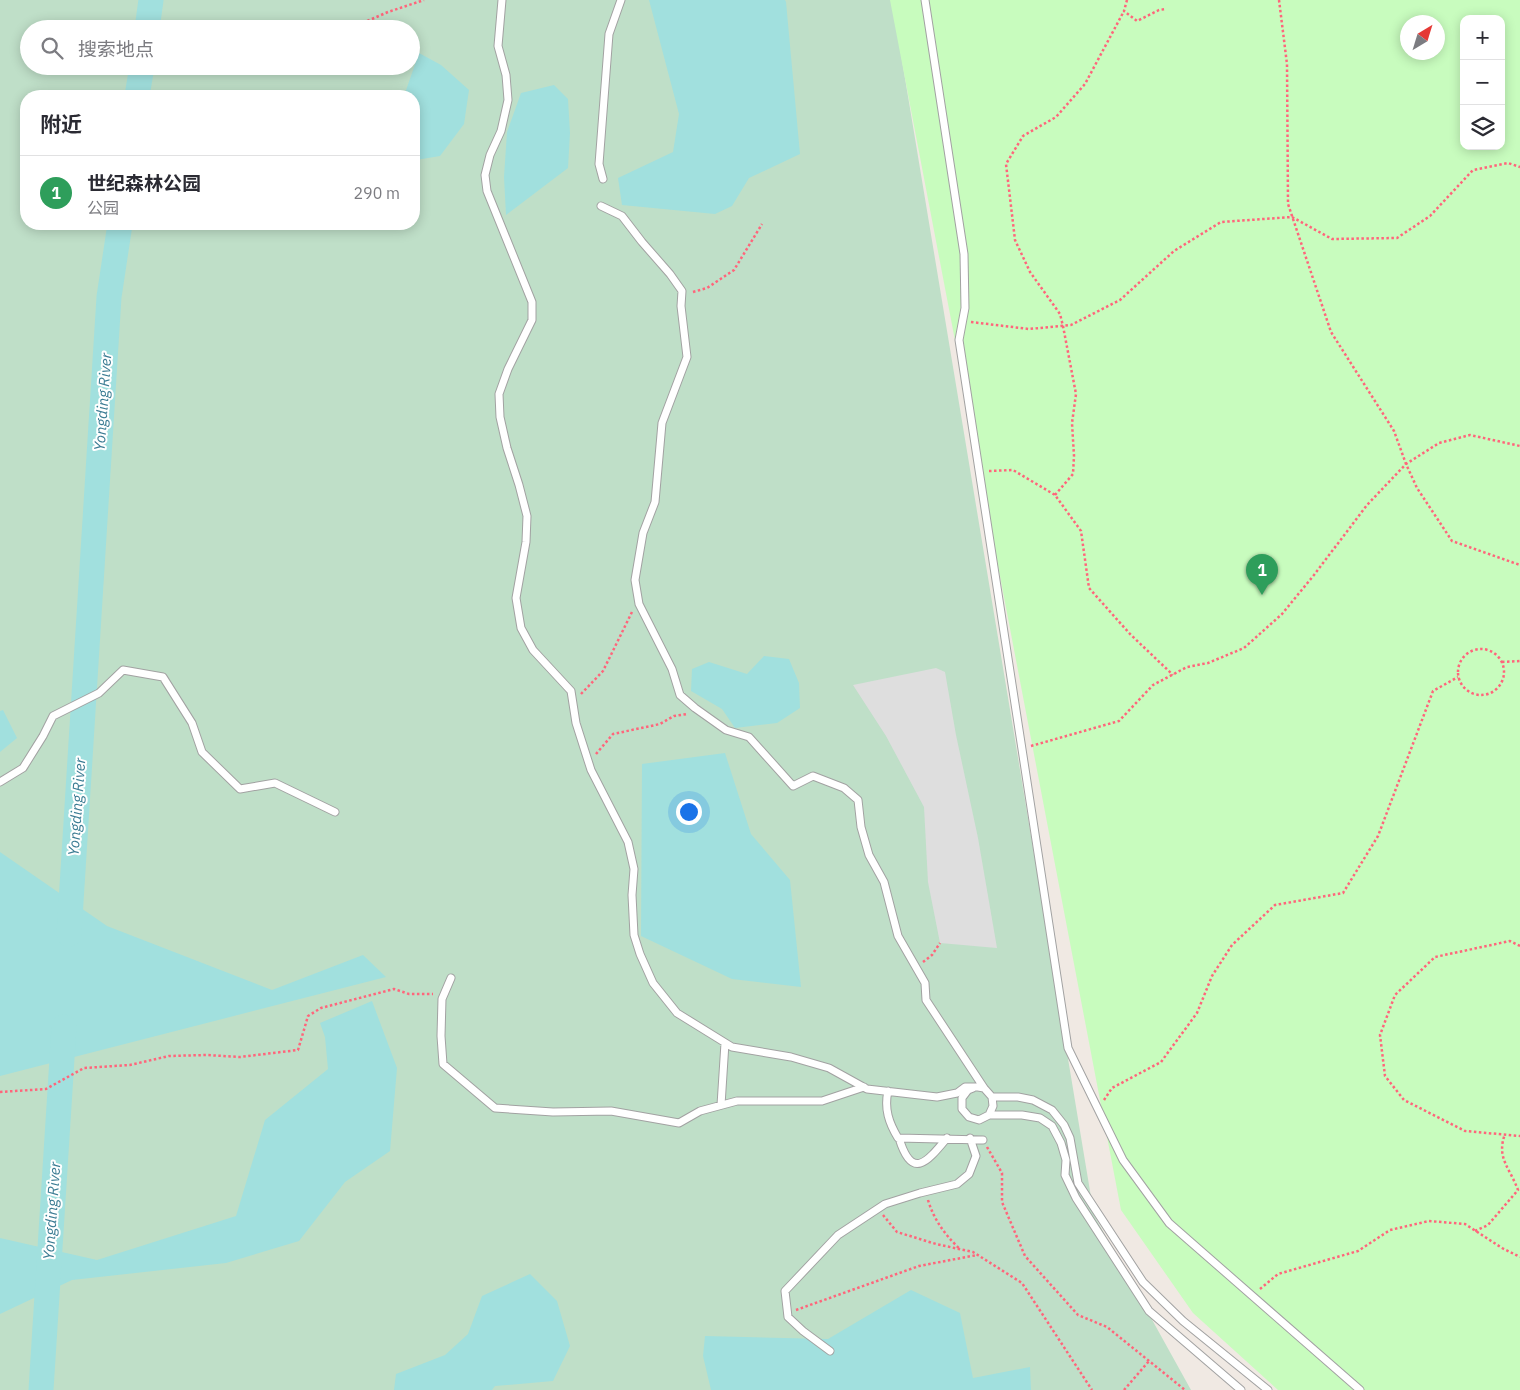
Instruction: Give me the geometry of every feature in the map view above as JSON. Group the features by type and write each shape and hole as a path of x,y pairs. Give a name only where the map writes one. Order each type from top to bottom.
{"lane":[{"path":"502,0 498,46 506,75 508,100 501,130 490,155 485,175 487,191 532,302 532,320 508,369 499,394 500,417 507,448 520,485 527,516 526,542 516,598 521,628 533,650 571,691 576,723 589,764 628,842 634,868 632,895 634,935 640,954 653,983 677,1013 732,1047 791,1057 829,1068 864,1087 888,1091 936,1097 957,1094 964,1087 984,1088"},
{"path":"603,179 599,164 609,34 621,0"},
{"path":"925,0 964,254 965,308 959,340 1068,1048 1123,1160 1169,1222 1360,1390"},
{"path":"601,206 622,216 682,291 681,306 688,357 662,424 655,502 643,533 635,580 639,604 672,669 680,695 726,730 749,737 793,786 813,776 844,788 858,800 861,827 869,855 884,882 898,936 925,983 926,1000 984,1088 992,1097 993,1106 989,1115"},
{"path":"0,782 23,768 53,716 98,694 123,670 163,677 192,722 202,752 240,789 275,783 335,812"},
{"path":"451,978 442,999 441,1036 443,1064 495,1108 552,1112 611,1111 679,1123 700,1111 737,1101 822,1101 864,1087"},
{"path":"721,1105 725,1043"},
{"path":"973,1088 964,1094 962,1098 962,1109 969,1117 979,1120 989,1115 1022,1115 1040,1118 1052,1126 1061,1142 1066,1160 1065,1174 1076,1198 1149,1311 1241,1390"},
{"path":"888,1091 886,1102 890,1125 899,1138 910,1161 916,1164 926,1162 947,1138"},
{"path":"992,1097 1018,1097 1033,1100 1052,1110 1070,1138 1078,1183 1143,1282 1183,1321 1268,1390"},
{"path":"899,1138 970,1138 983,1140"},
{"path":"830,1351 788,1317 785,1291 838,1235 885,1204 957,1184 969,1174 976,1156 970,1138"}],"path":[{"path":"370,20 424,0"},
{"path":"1055,494 1073,474 1072,423 1076,394 1060,314 1030,272 1015,240 1006,164 1023,136 1056,117 1085,84 1124,11 1127,0"},
{"path":"1279,0 1287,64 1288,204 1331,332 1394,431 1417,488 1452,541 1520,565"},
{"path":"1124,11 1137,21 1159,10 1166,9"},
{"path":"963,321 1029,329 1070,325 1120,300 1174,250 1220,222 1292,217 1332,239 1397,238 1430,216 1473,170 1508,164 1520,167"},
{"path":"682,294 707,288 734,270 762,224"},
{"path":"1022,748 1119,721 1153,685 1187,667 1208,663 1244,648 1282,614 1367,505 1406,464 1439,443 1470,434 1520,446"},
{"path":"979,472 1013,470 1055,494 1081,531 1089,588 1130,634 1173,675"},
{"path":"572,702 603,671 638,599"},
{"path":"1477,649 1492,651 1502,662 1504,678 1500,685 1488,694 1473,694 1466,690 1458,677 1459,662 1470,651 1477,649"},
{"path":"1502,662 1520,661"},
{"path":"1098,1109 1112,1088 1161,1062 1197,1013 1212,976 1232,945 1275,905 1343,893 1378,836 1433,691 1458,677"},
{"path":"589,764 613,734 660,724 674,716 688,714 696,709"},
{"path":"1520,946 1510,940 1435,956 1395,995 1380,1035 1385,1076 1404,1100 1464,1130 1520,1136"},
{"path":"916,967 932,955 940,943"},
{"path":"0,1092 46,1089 84,1068 130,1064 169,1056 207,1055 240,1057 298,1050 308,1016 321,1008 394,989 409,994 444,993"},
{"path":"1475,1231 1488,1225 1518,1190 1513,1175 1502,1157 1501,1145 1505,1134"},
{"path":"983,1140 1002,1173 1002,1202 1025,1256 1078,1315 1107,1327 1185,1390"},
{"path":"926,1192 932,1214 949,1239 960,1249"},
{"path":"881,1208 882,1213 897,1232 936,1244 973,1252 1022,1283 1092,1390"},
{"path":"1253,1295 1278,1274 1358,1251 1390,1230 1429,1221 1465,1224 1502,1248 1520,1257"},
{"path":"788,1313 919,1266 977,1255"},
{"path":"1124,1390 1149,1361"}],"green space":[{"path":"0,0 892,0 1094,1215 1191,1390 0,1390"},
{"path":"890,0 1520,0 1520,1390 1278,1390 1193,1313 1121,1210"}],"shaded area":[{"path":"936,668 945,672 978,838 997,948 940,943 928,882 924,807 886,736 853,685"}],"water":[{"path":"649,0 785,0 786,2 800,154 749,178 732,206 715,214 622,205 618,178 673,152 679,114"},
{"path":"420,54 441,65 469,90 464,124 440,156 420,159 420,90 406,90 411,75 420,75"},
{"path":"554,85 568,99 570,133 568,168 506,215 504,177 507,132 521,93"},
{"path":"764,656 789,659 799,683 800,708 777,723 735,728 722,709 691,691 692,669 709,662 747,674"},
{"path":"3,710 17,738 0,752 0,711"},
{"path":"725,753 751,834 790,880 801,987 732,979 641,936 642,764"},
{"path":"0,852 107,926 272,990 363,955 386,977 0,1076"},
{"path":"372,1001 397,1068 390,1151 345,1182 299,1241 226,1263 72,1280 0,1314 0,1238 97,1260 236,1216 265,1120 328,1069 325,1037 320,1023"},
{"path":"530,1274 557,1301 570,1346 553,1381 495,1386 492,1390 394,1390 396,1374 445,1355 468,1334 482,1296"},
{"path":"911,1290 960,1313 973,1378 1030,1367 1031,1390 711,1390 703,1356 705,1336 828,1339"}],"waterway":[{"name":"Yongding River","path":"148,20 151,0"},
{"name":"Yongding River","path":"138,90 140,75"},
{"name":"Yongding River","path":"69,934 109,297 119,230"},
{"name":"Yongding River","path":"41,1390 64,1027"}],"place":[{"name":"世纪森林公园","path":"1262,595"}]}
